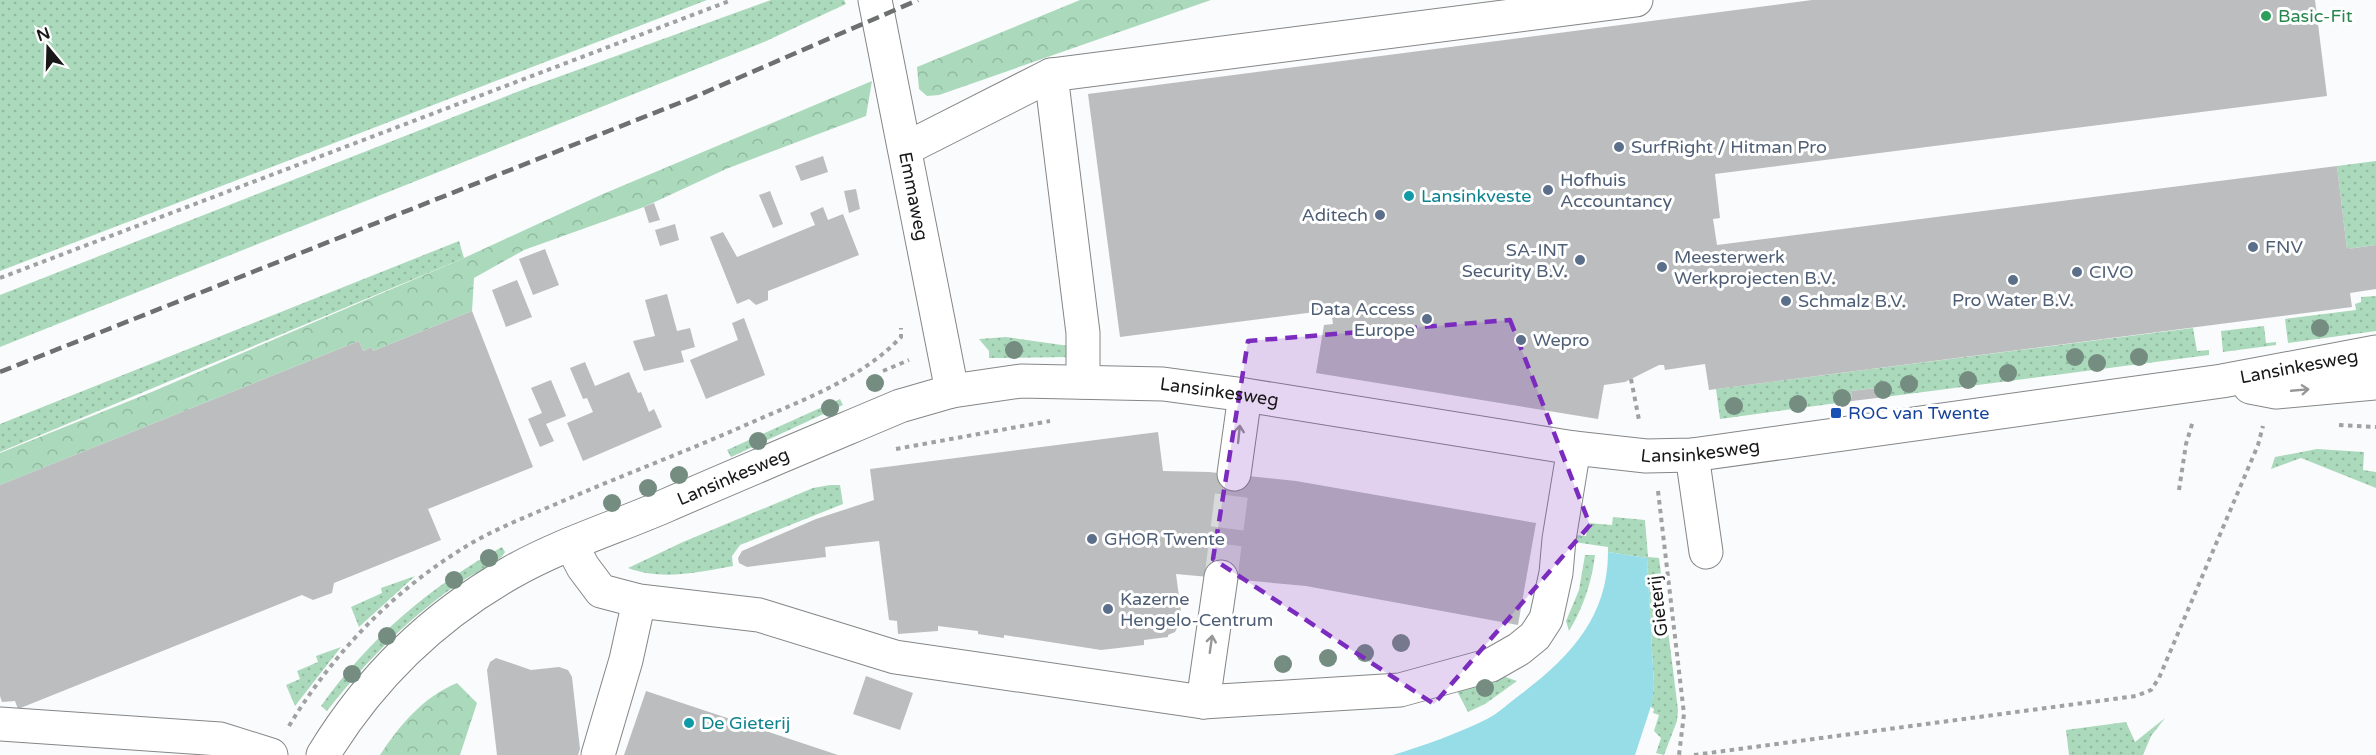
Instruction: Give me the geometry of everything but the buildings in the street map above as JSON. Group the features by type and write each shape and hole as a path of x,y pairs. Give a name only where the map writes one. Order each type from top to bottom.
{"main road":[{"name":"Emmaweg","path":"875,0 952,391"},
{"path":"905,149 1051,75 1636,0"},
{"path":"1051,75 1083,333 1083,382"},
{"name":"Lansinkesweg","path":"323,755 366,692 405,650 438,622 510,573 571,544 900,406 952,391 1021,381 1163,384 1574,448 1646,456 1692,455 2222,381 2376,352"},
{"name":"Lansinkesweg","path":"2222,381 2276,392 2376,383"},
{"path":"1234,474 1245,395"},
{"path":"571,544 583,567 601,591 639,601 759,615 895,657 1203,702 1400,690 1491,665 1519,649 1535,636 1546,619 1556,573 1559,539 1574,448"},
{"path":"1692,455 1706,552"},
{"path":"1203,702 1221,577"},
{"path":"598,755 626,660 639,601"},
{"path":"0,724 220,739 271,755"}],"path":[{"path":"0,278 732,0"},
{"path":"288,727 322,675 367,626 415,582 455,553 537,512 823,391 881,358 901,337 901,319"},
{"path":"2180,490 2186,444 2196,411"},
{"path":"961,437 1052,421"},
{"path":"1694,755 2136,696 2151,690 2159,678 2258,445 2263,424"},
{"name":"Gieterij","path":"1646,456 1657,483 1684,714 1679,755"}],"highlighted area":[{"path":"1510,320 1590,525 1434,704 1213,559 1248,341"}],"green space":[{"path":"0,0 707,0 0,271"},
{"path":"771,0 844,0 846,4 764,42 0,347 0,295 522,90"},
{"path":"1080,0 1211,0 939,95 927,96 919,89 917,67"},
{"path":"872,81 866,116 726,169 644,207 524,250 474,278 472,311 373,351 372,347 363,351 359,341 0,485 0,453 154,391 464,258 603,194"},
{"path":"2376,161 2376,245 2347,249 2337,166"},
{"path":"459,241 464,258 0,452 0,424"},
{"path":"2376,296 2376,331 2288,343 2285,319 2356,310 2355,304 2361,302 2361,297"},
{"path":"2264,326 2266,343 2276,342 2276,345 2223,352 2221,331"},
{"path":"2193,328 2197,351 2209,350 2209,355 1877,398 1875,388 1851,391 1852,401 1720,419 1716,389"},
{"path":"1006,337 1069,346 1069,357 989,358 989,351 979,339"},
{"path":"840,399 843,405 731,457 727,450"},
{"path":"2317,449 2364,452 2363,470 2376,472 2376,488 2301,458 2271,469 2275,457"},
{"path":"840,485 843,504 740,545 732,556 733,566 667,575 628,568 683,542 813,488"},
{"path":"1613,517 1645,520 1648,557 1659,558 1678,710 1677,721 1664,755 1656,753 1661,738 1654,731 1659,715 1653,713 1654,709 1651,707 1654,685 1647,558 1608,552 1608,547 1574,542 1576,535 1586,536 1588,523 1612,525"},
{"path":"502,547 505,552 498,560 444,594 407,624 358,674 327,711 321,706 359,658 402,616 450,579"},
{"path":"1585,555 1595,555 1592,575 1583,604 1569,631 1566,621 1579,590"},
{"path":"415,576 359,627 351,607 382,593 381,588"},
{"path":"341,647 295,706 286,685 300,679 297,671 318,662 316,656"},
{"path":"1494,673 1517,681 1485,704 1468,712 1457,691"},
{"path":"457,683 477,703 460,755 380,755 413,713 433,696"},
{"path":"2165,718 2151,736 2143,755 2069,755 2066,730 2126,722 2135,742"}],"water":[{"path":"1608,552 1647,558 1654,685 1652,703 1635,755 1393,755 1464,730 1496,714 1555,665 1583,634 1593,616 1606,575"}],"tunnel":[{"path":"1221,577 1234,474"}],"railway":[{"path":"0,372 692,98 918,0"}],"place":[{"name":"Basic-Fit","path":"2266,16"},
{"name":"SurfRight / Hitman Pro","path":"1619,147"},
{"name":"Hofhuis Accountancy","path":"1548,190"},
{"name":"Lansinkveste","path":"1409,196"},
{"name":"Aditech","path":"1380,215"},
{"name":"FNV","path":"2253,247"},
{"name":"SA-INT Security B.V.","path":"1580,260"},
{"name":"Meesterwerk Werkprojecten B.V.","path":"1662,267"},
{"name":"CIVO","path":"2077,272"},
{"name":"Pro Water B.V.","path":"2013,280"},
{"name":"Schmalz B.V.","path":"1786,301"},
{"name":"Data Access Europe","path":"1427,319"},
{"name":"Wepro","path":"1521,340"},
{"name":"ROC van Twente","path":"1836,413"},
{"name":"GHOR Twente","path":"1092,539"},
{"name":"Kazerne Hengelo-Centrum","path":"1108,609"},
{"name":"De Gieterij","path":"689,723"}]}
